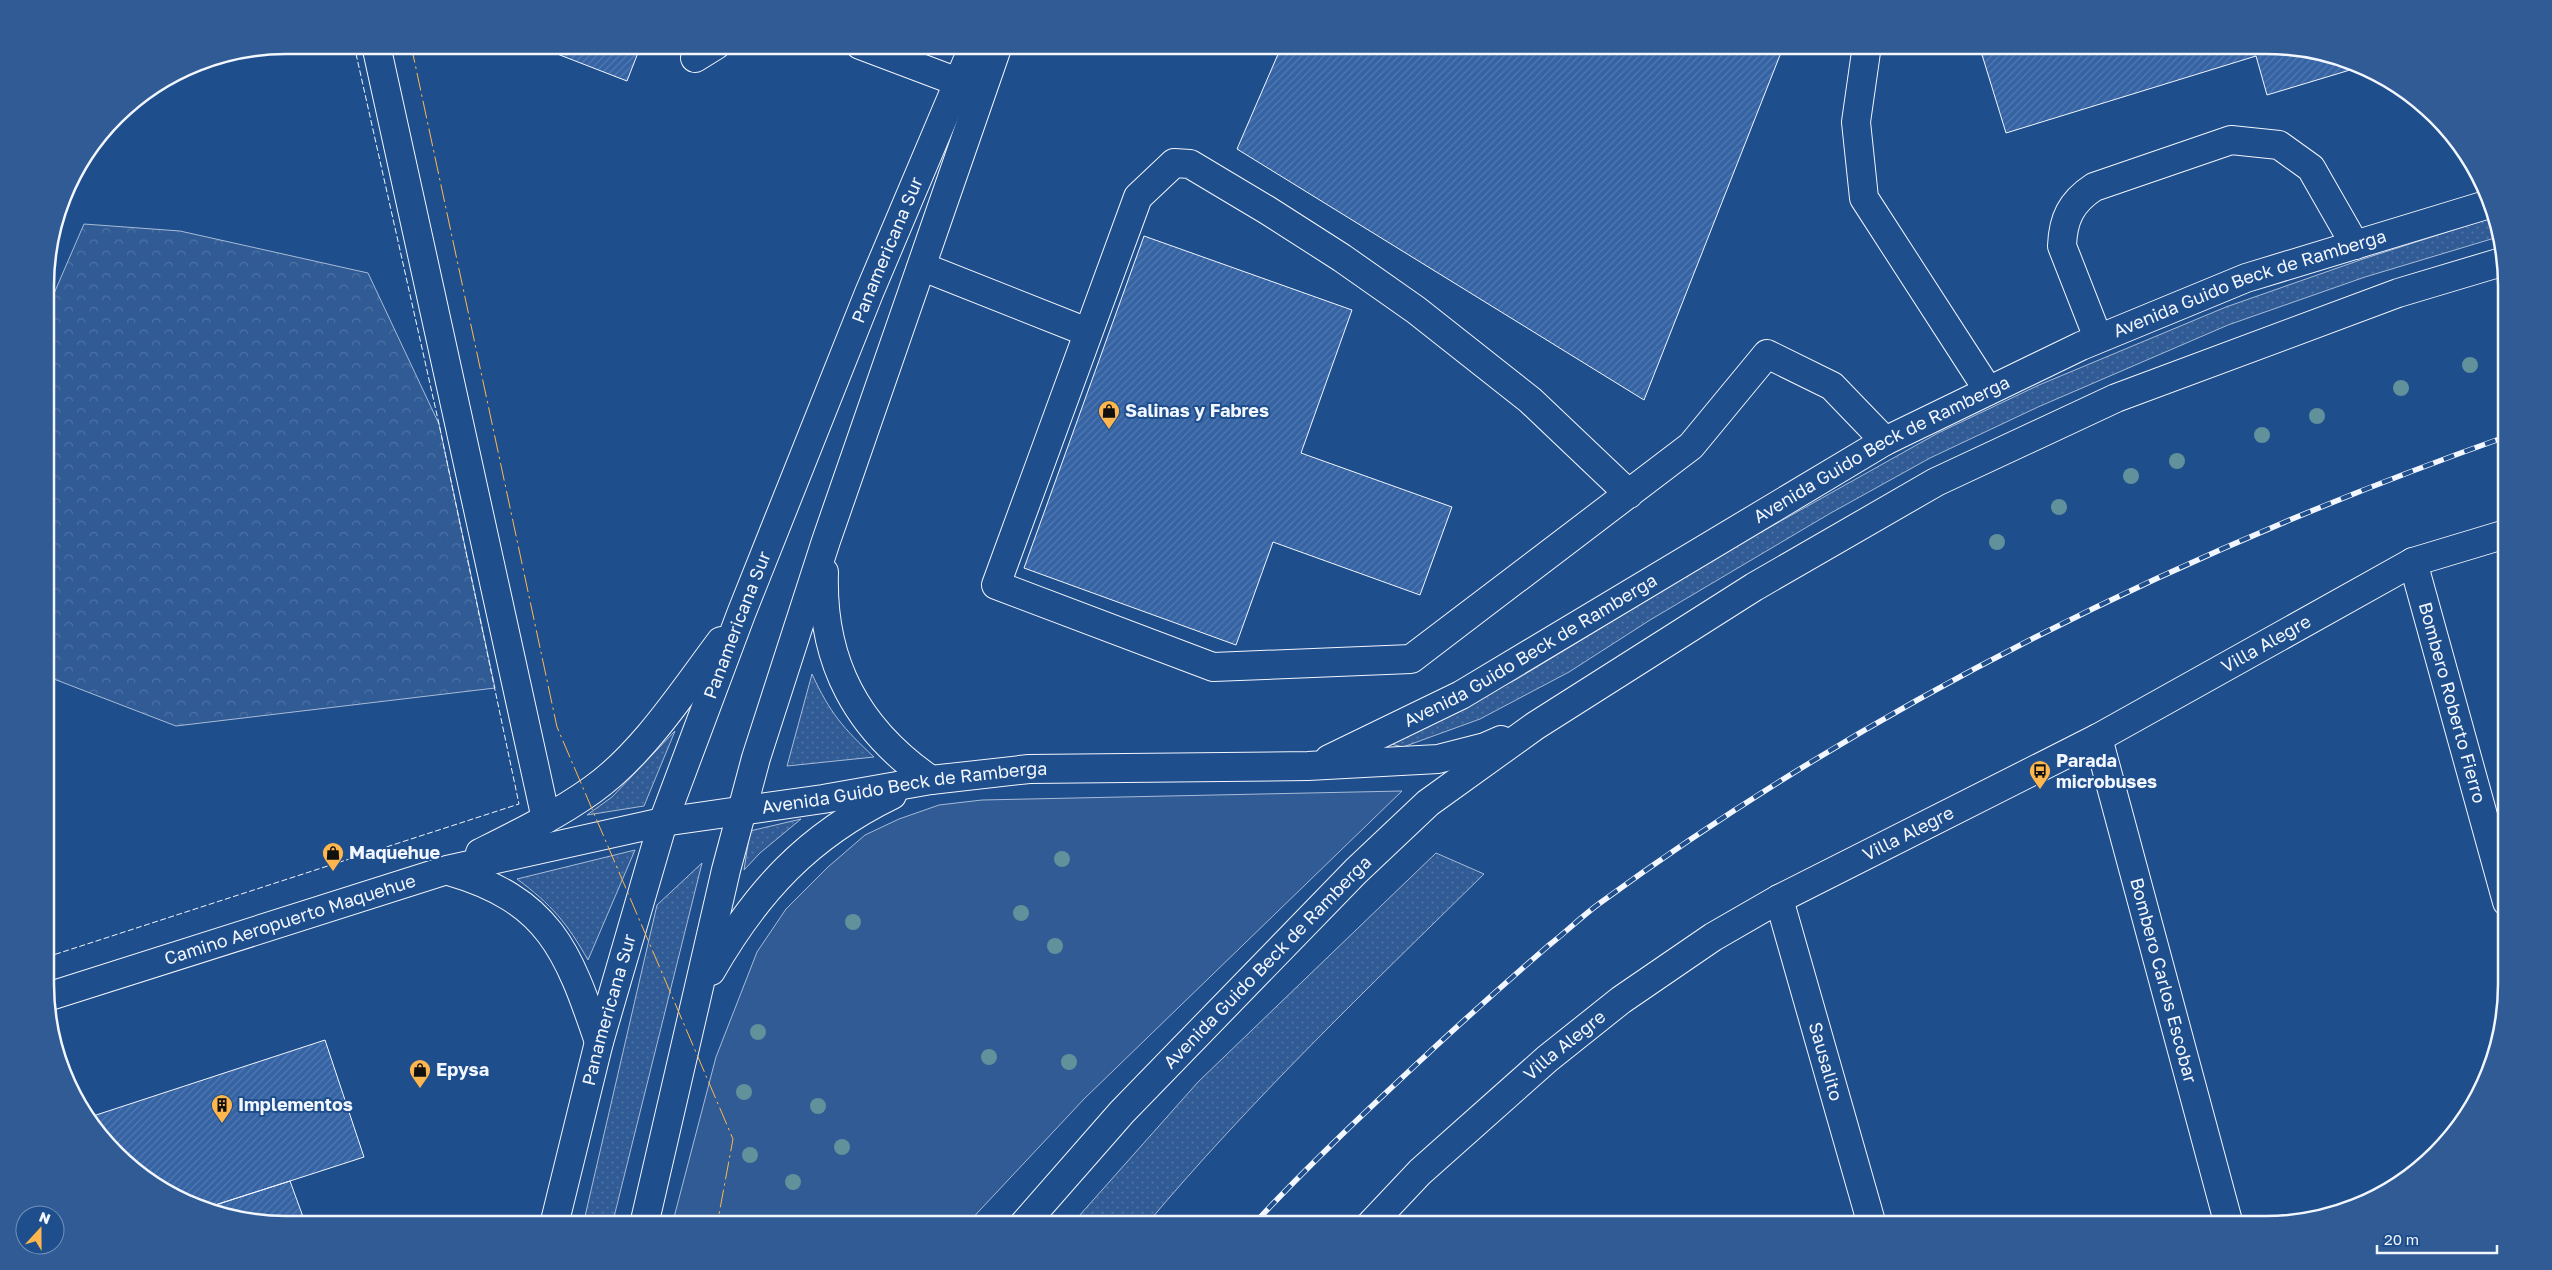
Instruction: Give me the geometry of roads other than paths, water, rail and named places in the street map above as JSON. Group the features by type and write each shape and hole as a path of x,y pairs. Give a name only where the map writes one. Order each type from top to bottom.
{"main road":[{"path":"378,54 546,819"},
{"path":"884,54 958,82"},
{"name":"Panamericana Sur","path":"556,1216 599,1042 663,822 741,614 868,293 970,54"},
{"name":"Panamericana Sur","path":"646,1216 741,811 756,758 826,541 995,54"},
{"path":"1866,54 1856,122 1864,198 1988,390"},
{"path":"2098,338 2062,246 2062,230 2066,215 2078,199 2094,187 2231,140 2279,145 2311,168 2355,244"},
{"path":"1629,494 1530,400 1423,315 1342,258 1190,164 1174,163 1138,197 996,585 1213,667 1412,659 1629,494 1691,446 1766,354 1832,386 1886,441"},
{"name":"Avenida Guido Beck de Ramberga","path":"1308,766 1346,752 1461,695 1886,441 1988,390 2098,338 2246,278 2484,206"},
{"name":"Avenida Guido Beck de Ramberga","path":"1031,1216 1122,1112 1356,871 1428,803 1535,726 1754,587 1936,482 2116,398 2398,293 2497,263"},
{"path":"922,267 1087,332"},
{"name":"Villa Alegre","path":"1378,1216 1420,1172 1483,1115 1606,1012 1667,968 1779,899 2098,738 2413,562 2498,536"},
{"path":"826,541 824,607 837,669 851,697 873,729 906,763 930,780"},
{"name":"Bombero Roberto Fierro","path":"2413,562 2498,869"},
{"path":"447,870 546,819 593,789 629,756 661,721 741,614"},
{"name":"Avenida Guido Beck de Ramberga","path":"741,811 930,780 1029,769 1308,766 1438,759 1485,747 1535,726"},
{"name":"Bombero Carlos Escobar","path":"2098,738 2227,1216"},
{"path":"698,994 738,926 760,896 787,868 819,840 853,815 891,795 930,780"},
{"name":"Camino Aeropuerto Maquehue","path":"54,995 447,870 663,822 741,811"},
{"path":"447,870 480,880 512,897 549,931 575,974 599,1042"},
{"name":"Sausalito","path":"1779,899 1869,1216"}],"railway":[{"path":"1262,1216 1320,1156 1436,1046 1587,913 1705,830 1813,761 1923,697 2036,637 2150,581 2385,481 2498,440"}],"place":[{"name":"Salinas y Fabres","path":"1109,430"},
{"name":"Parada microbuses","path":"2040,790"},
{"name":"Maquehue","path":"333,872"},
{"name":"Epysa","path":"420,1089"},
{"name":"Implementos","path":"222,1124"}]}
